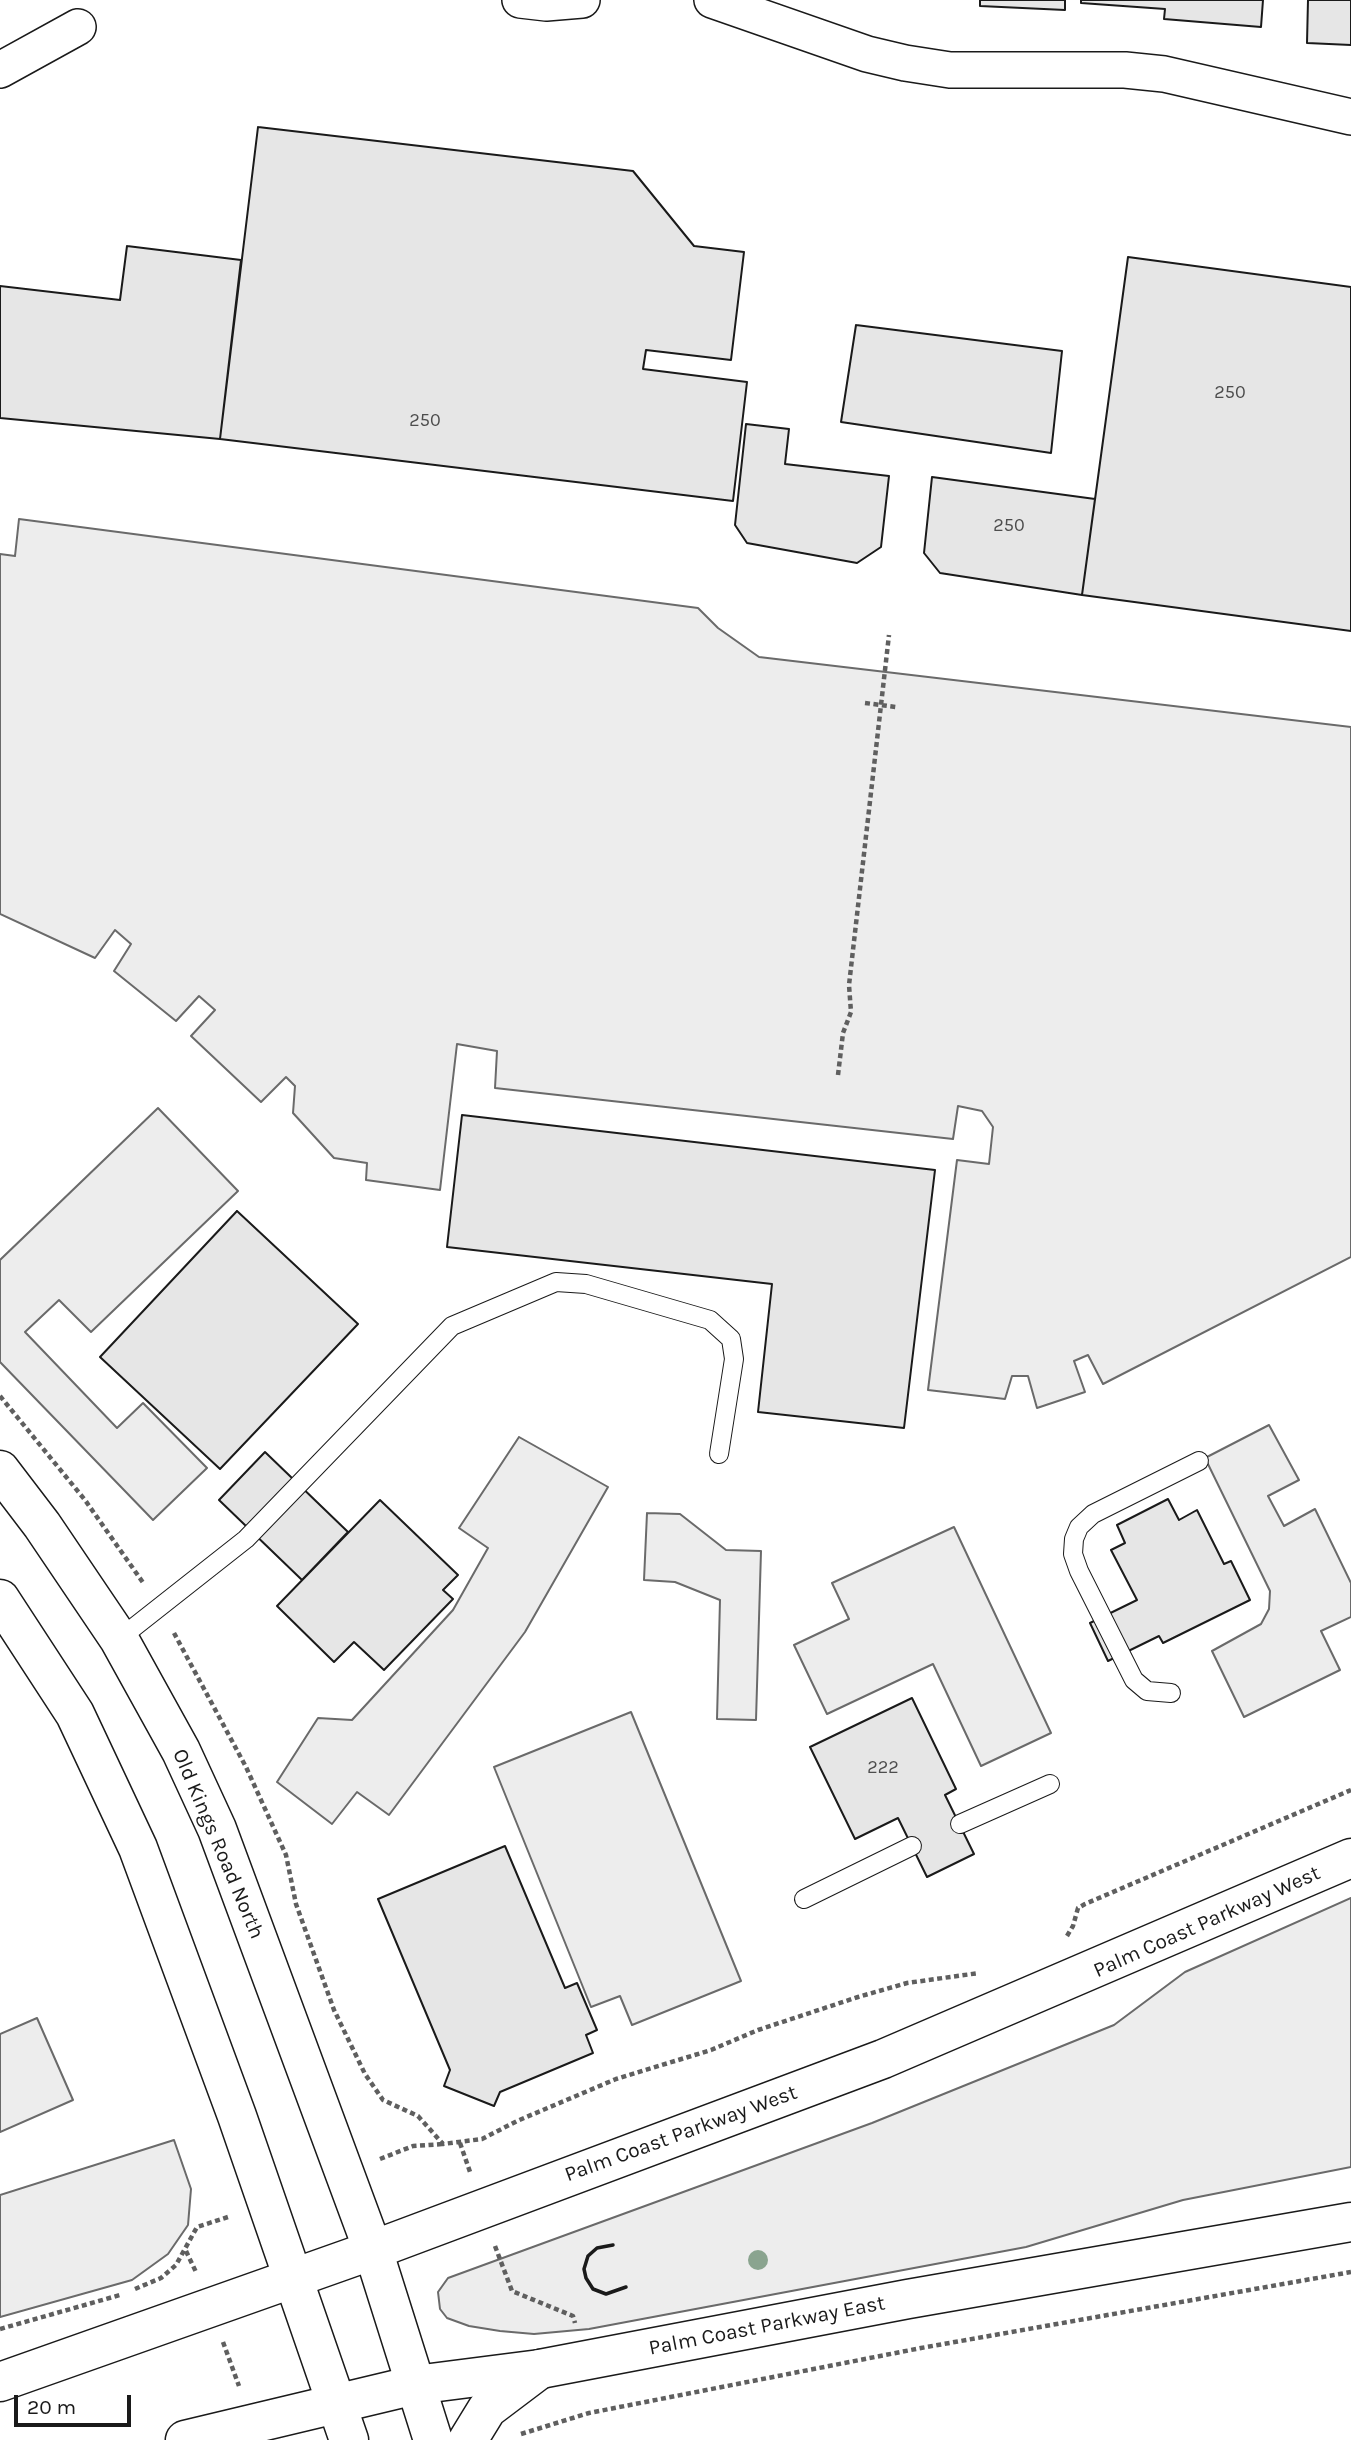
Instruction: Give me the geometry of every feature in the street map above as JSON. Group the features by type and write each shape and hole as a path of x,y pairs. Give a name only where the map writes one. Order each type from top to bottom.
{"main road":[{"name":"Old Kings Road North","path":"0,1470 42,1525 119,1639 181,1751 217,1829 373,2250 433,2440"},
{"path":"0,1599 75,1714 138,1848 237,2116 349,2440"},
{"name":"Palm Coast Parkway West","path":"0,2382 373,2250 883,2059 1351,1858"},
{"name":"Palm Coast Parkway East","path":"185,2440 415,2385 540,2369 885,2303 1351,2222"},
{"path":"468,2440 487,2409 540,2369"}],"street":[{"path":"520,0 546,3 582,0"},
{"path":"712,0 867,54 905,63 950,71 1125,70 1164,74 1351,117"},
{"path":"0,70 78,27"}],"lane":[{"path":"119,1639 246,1539 452,1326 556,1282 586,1284 710,1320 731,1339 734,1359 719,1454"},
{"path":"1171,1693 1147,1691 1134,1680 1079,1571 1073,1554 1074,1539 1079,1527 1093,1514 1199,1461"},
{"path":"960,1824 1050,1784"},
{"path":"804,1899 912,1846"}],"path":[{"path":"838,1075 843,1033 851,1012 849,985 889,635"},
{"path":"865,703 895,707"},
{"path":"0,1396 85,1500 159,1607 228,1733 286,1855 296,1904 334,2010 365,2074 383,2100 425,2121 443,2144"},
{"path":"1064,1941 1073,1926 1078,1908 1351,1790"},
{"path":"413,2146 482,2139 517,2121 616,2079 711,2050 758,2030 907,1983 986,1972"},
{"path":"0,2329 127,2293 161,2278 186,2250 197,2227"},
{"path":"500,2262 512,2291 573,2316 577,2333"},
{"path":"515,2436 590,2413 793,2373 1351,2272"}],"shaded area":[{"path":"19,519 698,608 718,628 759,657 1351,727 1351,1257 1103,1384 1088,1355 1074,1361 1085,1392 1037,1408 1028,1376 1012,1376 1005,1399 928,1390 957,1160 989,1164 993,1127 982,1111 958,1106 953,1139 495,1088 497,1051 457,1044 440,1190 366,1180 367,1163 334,1158 293,1113 295,1086 286,1077 261,1102 191,1036 215,1010 199,996 176,1021 114,971 131,944 115,930 95,958 0,914 0,554 15,556"},
{"path":"158,1108 238,1191 91,1332 59,1300 25,1332 117,1428 143,1403 207,1468 153,1520 0,1362 0,1260"},
{"path":"1269,1425 1299,1480 1268,1496 1284,1526 1315,1509 1351,1583 1351,1617 1321,1631 1340,1670 1244,1717 1212,1651 1261,1624 1269,1609 1270,1591 1205,1458"},
{"path":"519,1437 608,1487 525,1632 389,1815 357,1792 332,1824 277,1782 318,1718 352,1720 453,1610 488,1548 459,1528"},
{"path":"647,1513 680,1514 726,1550 761,1551 756,1720 717,1719 720,1600 675,1582 644,1580"},
{"path":"954,1527 1051,1733 981,1766 933,1664 827,1714 794,1645 849,1619 832,1583"},
{"path":"631,1712 741,1981 632,2025 620,1996 591,2007 494,1767"},
{"path":"1351,1898 1351,2167 1183,2200 1026,2247 589,2329 534,2334 500,2331 469,2326 447,2318 440,2309 438,2292 448,2278 872,2123 1114,2025 1185,1972"},
{"path":"37,2018 73,2100 0,2132 0,2034"},
{"path":"174,2140 191,2189 188,2225 168,2254 132,2280 0,2317 0,2195"}],"building":[{"path":"980,0 1065,0 1065,10 980,6"},
{"path":"1081,0 1263,0 1261,27 1164,19 1165,9 1081,3"},
{"path":"1308,0 1351,0 1351,45 1307,43"},
{"path":"258,127 633,171 694,246 744,252 731,360 646,350 643,369 747,382 733,501 220,439"},
{"path":"127,246 241,260 220,439 0,418 0,286 120,300"},
{"path":"1128,257 1351,287 1351,631 1082,595"},
{"path":"856,325 1062,351 1051,453 841,422"},
{"path":"746,424 789,429 785,464 889,476 881,547 857,563 747,543 735,525"},
{"path":"932,477 1095,499 1082,595 940,573 924,553"},
{"path":"462,1115 935,1170 904,1428 758,1412 772,1284 447,1247"},
{"path":"237,1211 358,1324 220,1469 100,1357"},
{"path":"265,1452 348,1532 302,1580 219,1500"},
{"path":"1168,1499 1179,1520 1197,1510 1224,1564 1231,1561 1250,1600 1163,1643 1159,1636 1108,1661 1090,1623 1137,1600 1111,1550 1125,1543 1117,1525"},
{"path":"380,1500 458,1575 443,1590 453,1599 384,1670 354,1642 334,1662 277,1606"},
{"path":"912,1698 956,1789 945,1795 974,1854 927,1877 898,1818 855,1839 810,1747"},
{"path":"505,1846 565,1988 577,1983 597,2030 586,2035 593,2053 500,2092 494,2106 444,2086 450,2070 378,1899"}],"wall":[{"path":"613,2245 597,2248 588,2256 584,2269 586,2278 593,2289 606,2294 626,2287"}]}
